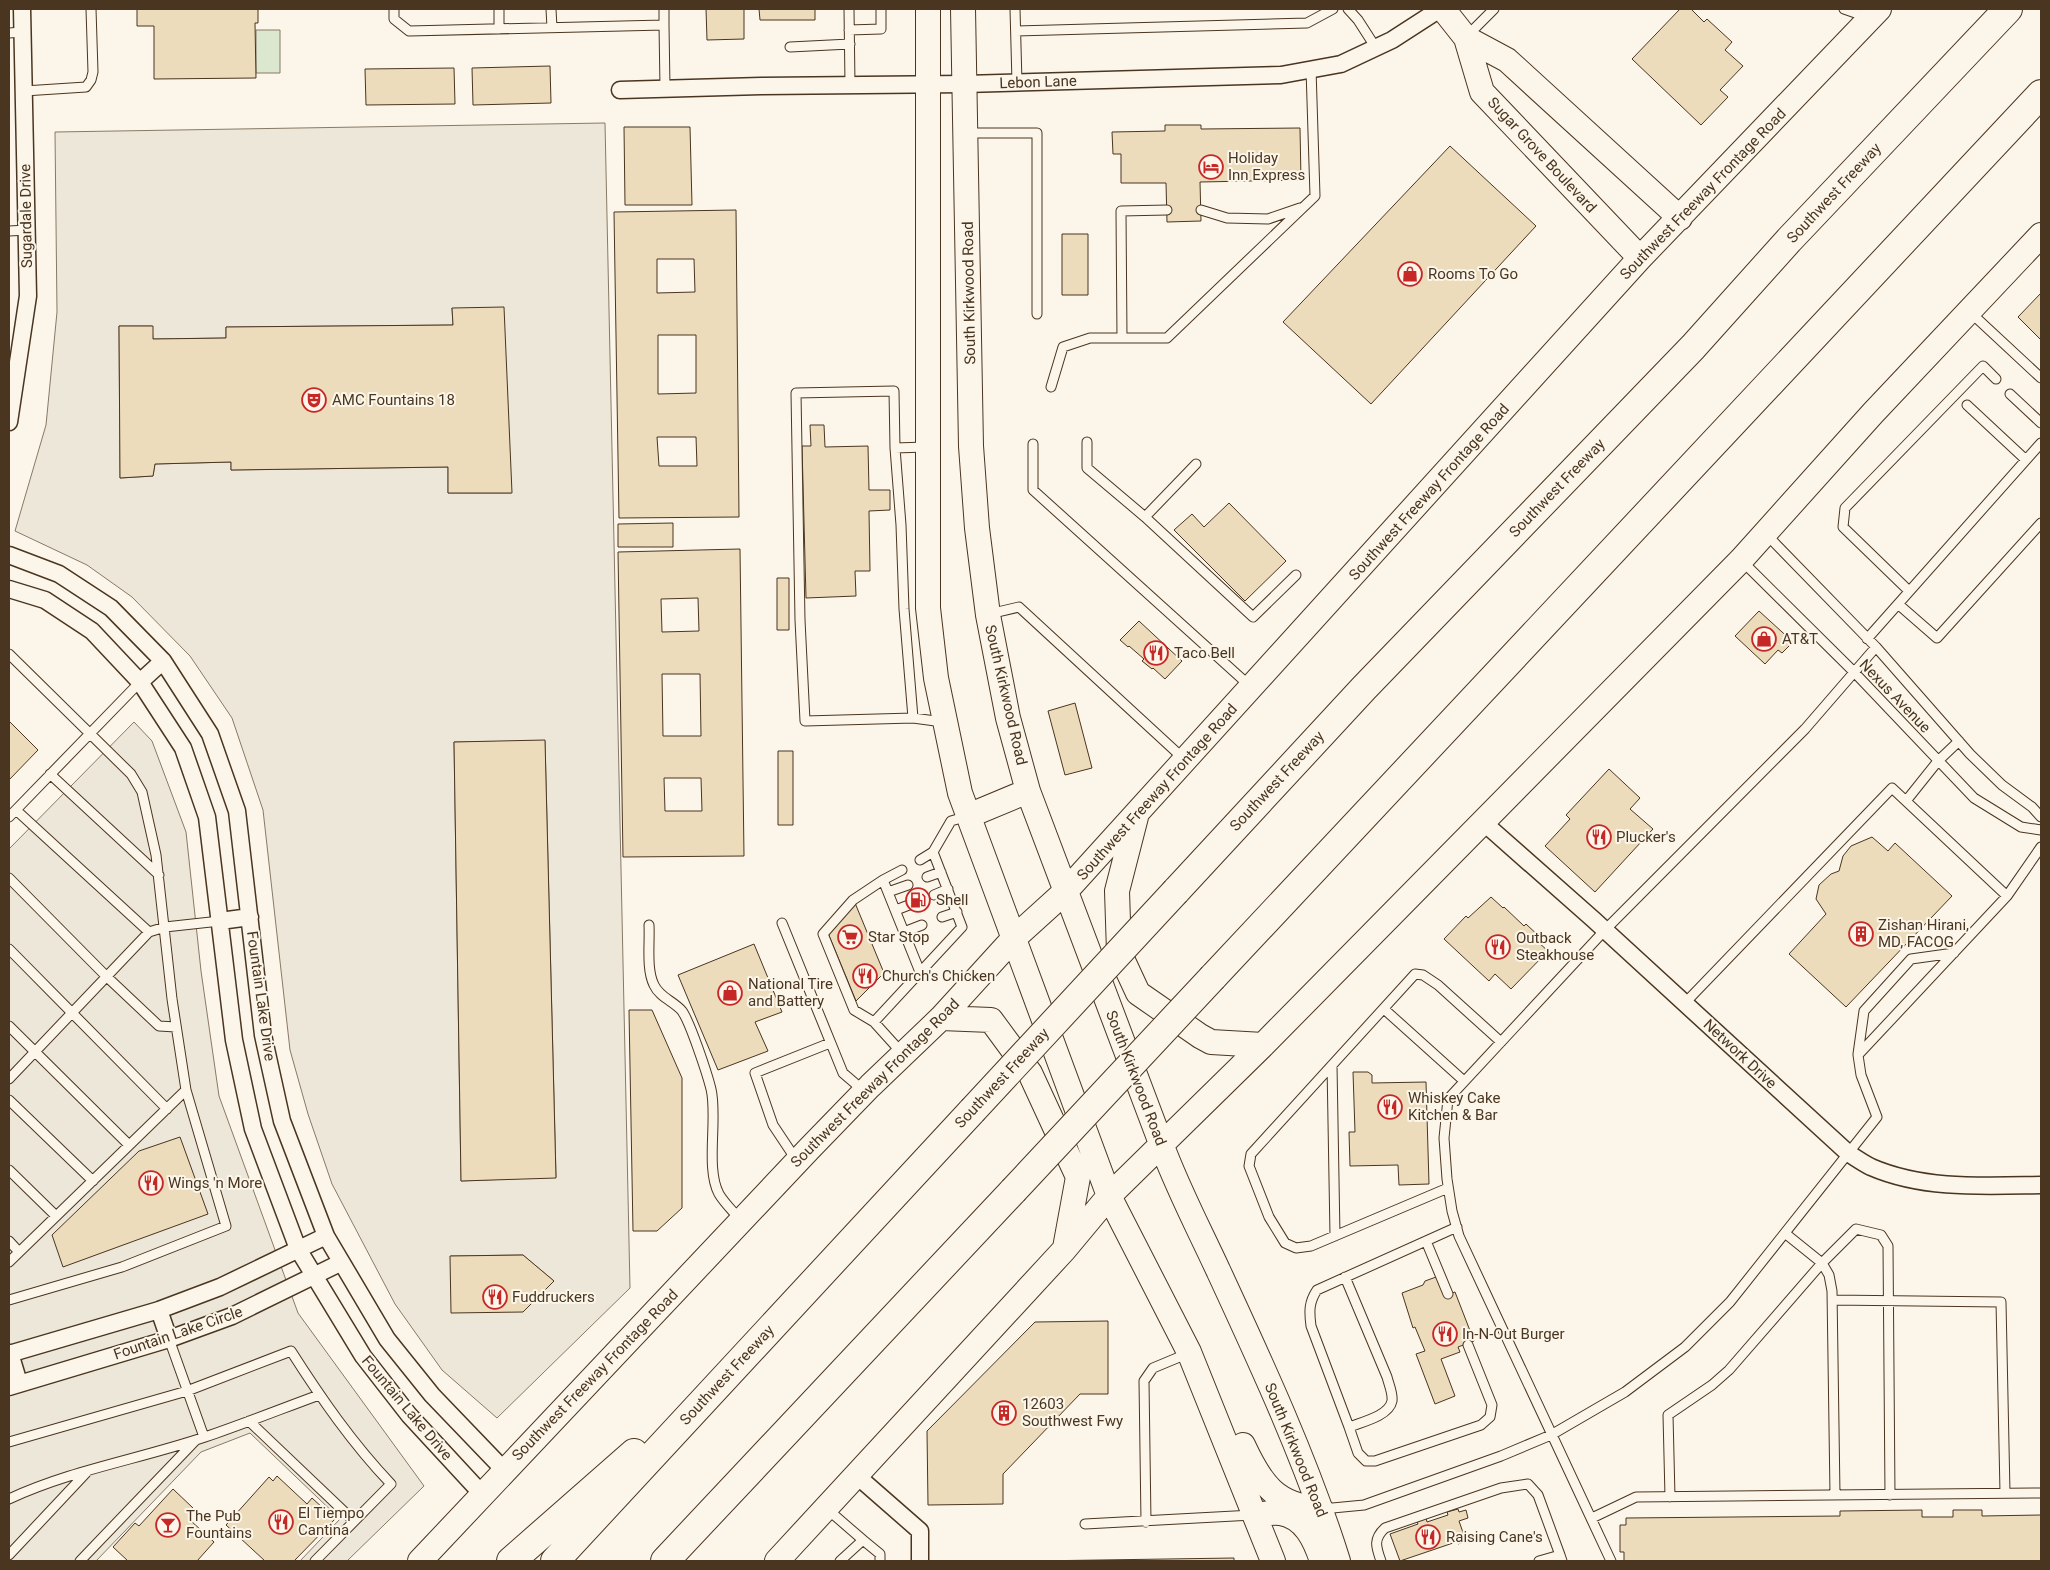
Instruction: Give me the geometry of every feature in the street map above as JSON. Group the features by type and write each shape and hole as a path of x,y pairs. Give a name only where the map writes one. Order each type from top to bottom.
{"highway":[{"name":"Southwest Freeway","path":"555,1561 1364,688 1693,347 1788,240 2008,9"},
{"path":"665,1561 2041,94"},
{"path":"511,1561 746,1354"}],"main road":[{"path":"928,9 928,608 936,678 958,786 1013,939 1110,1196 1189,1352 1273,1561"},
{"name":"South Kirkwood Road","path":"964,9 971,446 977,528 988,615 1008,718 1028,791 1175,1180 1258,1357 1322,1508 1338,1561"},
{"name":"Sugar Grove Boulevard","path":"1442,9 1466,38 1507,60 1680,218"},
{"name":"Southwest Freeway Frontage Road","path":"420,1561 504,1470 865,1091 941,1018 1013,939 1066,891 1640,258 1874,14"},
{"name":"Sugar Grove Boulevard","path":"1466,38 1482,92 1640,258"},
{"path":"776,1561 1064,1250 1110,1196 1263,1045 1741,560 1873,413 2041,235"},
{"path":"968,816 1028,791"},
{"path":"1137,813 1117,891 1118,952 1138,993 1211,1042 1263,1045"},
{"path":"941,1018 991,1020 1030,1073 1078,1177 1064,1250"},
{"path":"1216,1416 1235,1428 1256,1473 1274,1492 1287,1501 1302,1507 1322,1508"},
{"path":"1256,1515 1279,1513 1297,1520 1308,1529 1322,1561"}],"street":[{"name":"Sugardale Drive","path":"9,422 28,296 24,91 16,32 22,9"},
{"name":"Lebon Lane","path":"620,90 929,85 1281,75 1341,64 1392,40 1442,9"},
{"name":"Fountain Lake Drive","path":"9,555 59,574 111,608 162,661 210,734 237,811 263,1035 282,1120 326,1236 340,1263 387,1339 432,1396 504,1470"},
{"name":"Fountain Lake Drive","path":"9,588 45,600 92,631 140,682 183,748 207,817 234,1040 253,1129 298,1250 362,1356 409,1415 482,1494"},
{"path":"140,682 162,661"},
{"name":"Network Drive","path":"1483,822 1605,930 1848,1153 1871,1166 1913,1180 1969,1186 2041,1186"},
{"path":"220,920 250,918"},
{"name":"Fountain Lake Circle","path":"9,1352 159,1310 220,1287 326,1236"},
{"name":"Fountain Lake Circle","path":"14,1385 169,1339 232,1316 340,1263"},
{"path":"159,1310 169,1339"},
{"path":"9,1352 14,1385"},
{"path":"856,1475 920,1530 920,1561"}],"lane":[{"path":"24,91 86,87 91,80 93,72 91,9"},
{"path":"394,9 394,20 409,31 664,25"},
{"path":"499,9 499,29"},
{"path":"551,9 552,28"},
{"path":"664,9 665,88"},
{"path":"849,9 850,85"},
{"path":"849,30 881,29 881,9"},
{"path":"1015,9 1017,83"},
{"path":"1016,31 1307,23 1333,9"},
{"path":"1348,9 1358,20 1376,48"},
{"path":"1466,38 1494,9"},
{"path":"1844,9 1874,14"},
{"path":"790,47 850,44"},
{"path":"1051,387 1063,346 1090,338 1167,338 1315,196 1310,69"},
{"path":"966,134 1037,133 1037,314"},
{"path":"1201,210 1228,218 1268,219 1304,207"},
{"path":"1122,338 1122,211 1167,210"},
{"path":"9,231 27,230"},
{"path":"1969,311 2041,378"},
{"path":"1910,591 1843,527 1845,508 1983,366 1996,380"},
{"path":"913,718 904,609 901,525 895,448 894,391 796,392 800,620 805,722 913,718 945,722"},
{"path":"2010,394 2041,423"},
{"path":"1968,405 2026,460"},
{"path":"1087,442 1087,468 1145,517 1253,617 1296,576"},
{"path":"1867,639 2041,442"},
{"path":"1032,444 1033,490 1251,687"},
{"path":"895,448 929,447"},
{"path":"1145,517 1196,464"},
{"path":"1898,604 1937,638 2041,523"},
{"name":"Nexus Avenue","path":"1765,533 1876,647 1959,741 2002,785 2032,806 2041,817"},
{"name":"Nexus Avenue","path":"1741,560 1854,672 1974,798 2021,827 2041,830"},
{"path":"988,615 1019,606 1185,760"},
{"path":"1610,1561 1592,1518 1551,1435 1457,1227 1448,1188 1444,1138 1448,1098 1605,930 1805,729 1876,647"},
{"path":"9,654 131,774 142,792 150,820 159,874 176,1027 186,1090 226,1226 122,1267 9,1300"},
{"path":"140,682 12,813 149,932"},
{"path":"1906,801 1938,761 1959,741"},
{"path":"50,774 159,874"},
{"path":"1685,1003 1892,788 2007,896"},
{"path":"920,860 934,852 951,821 968,816"},
{"path":"1858,1055 2007,896 2041,847"},
{"path":"874,1022 962,927 934,852"},
{"path":"902,870 853,900 823,934 854,1010 874,1022 903,1054"},
{"path":"927,877 941,872"},
{"path":"9,878 106,976 159,1026 176,1027"},
{"path":"883,880 920,972"},
{"path":"888,892 908,885"},
{"path":"934,895 948,889"},
{"path":"896,910 914,903"},
{"path":"942,918 957,912"},
{"path":"9,1079 149,932 165,927 220,920"},
{"path":"782,923 843,1073 865,1091"},
{"path":"649,925 650,966 653,984 658,992 681,1009 684,1014 711,1091 716,1187 720,1195 741,1221"},
{"path":"904,932 922,925"},
{"path":"9,949 167,1109"},
{"path":"1322,1508 1364,1505 1502,1456 1551,1435 1625,1392 1686,1347 1730,1302 1786,1234 1877,1117 1861,1075 1858,1055 1864,1011 1911,959 1954,953"},
{"path":"1448,1188 1311,1246 1296,1248 1285,1243 1269,1217 1249,1166 1251,1154 1416,974 1424,975 1438,985 1501,1042"},
{"path":"1384,1009 1464,1081"},
{"path":"9,1026 129,1145"},
{"path":"797,1162 773,1125 755,1073 830,1043"},
{"path":"1332,1065 1335,1236"},
{"path":"9,1262 186,1090"},
{"path":"9,1100 93,1180"},
{"path":"9,1170 56,1216"},
{"path":"1457,1227 1317,1290 1311,1300 1309,1313 1311,1326 1358,1453 1366,1461 1375,1461 1481,1425 1490,1417 1492,1405 1468,1345"},
{"path":"1670,1497 1668,1415 1712,1385 1729,1370 1822,1264 1856,1229 1882,1234 1888,1246 1890,1494"},
{"path":"1786,1234 1822,1264 1829,1275 1832,1300 1835,1495"},
{"path":"9,1241 19,1252"},
{"path":"1426,1241 1448,1294"},
{"path":"1345,1278 1392,1392 1392,1402 1387,1411 1349,1427"},
{"path":"1832,1300 2000,1302 2004,1493"},
{"path":"169,1339 187,1391 200,1438"},
{"path":"9,1442 187,1391 291,1351 319,1395 364,1455 391,1484 315,1561"},
{"path":"1146,1522 1144,1381 1153,1368 1189,1352"},
{"path":"9,1499 27,1491 88,1471 200,1438 319,1395"},
{"path":"249,1421 354,1521"},
{"path":"80,1561 200,1438"},
{"path":"9,1555 88,1471"},
{"path":"1381,1561 1376,1546 1377,1535 1385,1528 1501,1488 1528,1484 1538,1495 1561,1558 1539,1561"},
{"path":"1592,1518 1636,1497 2041,1493"},
{"path":"826,1508 880,1554 880,1561"},
{"path":"1085,1524 1256,1515"},
{"path":"840,1561 863,1540"}],"green space":[{"path":"256,30 280,30 280,73 256,73"}],"shaded area":[{"path":"605,123 630,1288 497,1418 442,1370 395,1304 332,1184 308,1114 290,1050 263,810 232,718 190,656 132,597 87,565 15,531 46,425 57,312 55,132","holes":["452,308 511,493 448,493 448,467 231,470 231,462 155,464 153,476 120,478 119,326 152,326 153,339 226,338 226,327 453,325","545,741 556,1177 461,1181 454,742","523,1255 554,1281 451,1256"]},
{"path":"134,722 152,741 186,832 201,971 219,1096 298,1313 424,1486 347,1561 300,1561 340,1519 250,1433 201,1452 96,1561 9,1561 9,849"}],"building":[{"path":"137,9 258,9 258,23 255,23 256,78 154,79 154,26 137,26"},
{"path":"706,9 744,9 744,39 707,40"},
{"path":"759,9 815,9 815,20 760,20"},
{"path":"1680,9 1691,9 1704,22 1707,19 1732,42 1725,50 1743,66 1720,90 1728,97 1701,125 1632,59"},
{"path":"550,66 551,103 473,105 472,68"},
{"path":"454,68 455,104 366,105 365,69"},
{"name":"Holiday Inn Express","path":"1165,125 1201,125 1201,129 1300,128 1301,180 1200,182 1201,221 1167,222 1166,183 1121,183 1121,154 1113,154 1112,132 1165,131"},
{"path":"624,127 690,127 692,205 625,205"},
{"name":"Rooms To Go","path":"1450,146 1536,226 1371,404 1283,322"},
{"path":"736,210 739,517 619,518 614,212","holes":["657,259 694,259 695,292 657,293","658,335 696,335 696,393 658,394","657,437 696,437 697,466 659,466"]},
{"path":"1062,234 1088,234 1088,295 1062,295"},
{"path":"2041,293 2041,340 2018,317"},
{"name":"AMC Fountains 18","path":"504,307 512,493 448,493 448,467 231,470 231,462 155,464 153,476 120,478 119,326 153,326 153,339 226,338 226,327 453,325 452,308"},
{"path":"810,425 824,425 825,447 868,446 869,490 890,490 890,510 869,511 870,571 855,571 856,596 806,598 802,446 811,446"},
{"path":"1229,503 1286,561 1245,601 1174,530 1192,514 1204,527"},
{"path":"673,523 673,547 618,547 618,524"},
{"path":"740,549 744,856 623,857 618,552","holes":["698,598 699,631 662,632 661,599","662,674 700,674 701,736 663,736","664,778 701,778 702,811 665,811"]},
{"path":"777,578 789,578 789,630 777,630"},
{"name":"AT&T","path":"1759,611 1793,642 1782,653 1778,650 1765,664 1735,636"},
{"name":"Taco Bell","path":"1139,621 1182,661 1165,679 1120,640"},
{"path":"1075,703 1092,768 1065,775 1048,711"},
{"path":"9,721 38,750 9,780"},
{"path":"545,740 556,1178 461,1181 454,742"},
{"path":"778,751 793,751 793,825 778,825"},
{"name":"Plucker's","path":"1609,769 1640,798 1630,809 1653,829 1595,892 1545,846 1570,819 1566,815"},
{"name":"Zishan Hirani, MD, FACOG","path":"1872,837 1888,851 1895,843 1952,896 1846,1007 1789,954 1826,914 1816,899 1819,885 1831,874 1839,871 1843,856 1851,846"},
{"name":"Outback Steakhouse","path":"1491,897 1542,939 1538,942 1548,951 1511,989 1495,974 1489,981 1444,939 1466,916 1468,918"},
{"path":"855,903 884,973 856,1001 828,933"},
{"name":"National Tire and Battery","path":"754,944 782,1012 755,1022 768,1051 718,1070 678,975"},
{"path":"629,1010 652,1010 682,1078 682,1208 657,1231 633,1231"},
{"name":"Whiskey Cake Kitchen & Bar","path":"1353,1072 1368,1072 1372,1075 1372,1083 1426,1082 1429,1184 1399,1185 1398,1165 1350,1166 1349,1132 1355,1132"},
{"name":"Wings 'n More","path":"180,1137 208,1214 63,1267 52,1235 139,1151"},
{"name":"Fuddruckers","path":"523,1255 554,1281 523,1312 451,1313 450,1256"},
{"name":"In-N-Out Burger","path":"1439,1276 1444,1296 1455,1292 1474,1341 1458,1347 1460,1352 1441,1359 1455,1396 1435,1404 1416,1354 1425,1351 1415,1327 1413,1328 1402,1293"},
{"name":"12603 Southwest Fwy","path":"1108,1321 1108,1394 1080,1394 1003,1474 1003,1504 928,1505 927,1431 1035,1322"},
{"name":"El Tiempo Cantina","path":"277,1476 307,1504 312,1498 335,1519 294,1561 265,1561 226,1525 269,1477 273,1481"},
{"name":"The Pub Fountains","path":"173,1489 193,1508 188,1513 192,1518 190,1520 214,1542 197,1561 128,1561 113,1547 135,1523 139,1526"},
{"name":"Raising Cane's","path":"1458,1509 1459,1512 1466,1510 1468,1518 1459,1521 1466,1541 1458,1544 1456,1542 1400,1561 1390,1534 1418,1524 1417,1521 1426,1518 1427,1522 1448,1515 1447,1512"},
{"path":"1922,1510 1922,1517 1953,1517 1953,1510 1982,1510 1982,1516 2041,1515 2041,1561 1624,1561 1624,1552 1620,1552 1620,1525 1626,1525 1626,1518 1840,1516 1840,1511"},
{"path":"1234,1558 1234,1561 1033,1561"}],"place":[{"name":"Holiday Inn Express","path":"1211,167"},
{"name":"Rooms To Go","path":"1410,274"},
{"name":"AMC Fountains 18","path":"314,400"},
{"name":"AT&T","path":"1764,639"},
{"name":"Taco Bell","path":"1156,653"},
{"name":"Plucker's","path":"1599,837"},
{"name":"Shell","path":"918,900"},
{"name":"Zishan Hirani, MD, FACOG","path":"1861,934"},
{"name":"Star Stop","path":"850,937"},
{"name":"Outback Steakhouse","path":"1498,947"},
{"name":"Church's Chicken","path":"865,976"},
{"name":"National Tire and Battery","path":"730,993"},
{"name":"Whiskey Cake Kitchen & Bar","path":"1390,1107"},
{"name":"Wings 'n More","path":"151,1183"},
{"name":"Fuddruckers","path":"495,1297"},
{"name":"In-N-Out Burger","path":"1445,1334"},
{"name":"12603 Southwest Fwy","path":"1004,1413"},
{"name":"El Tiempo Cantina","path":"281,1522"},
{"name":"The Pub Fountains","path":"168,1525"},
{"name":"Raising Cane's","path":"1428,1537"}]}
